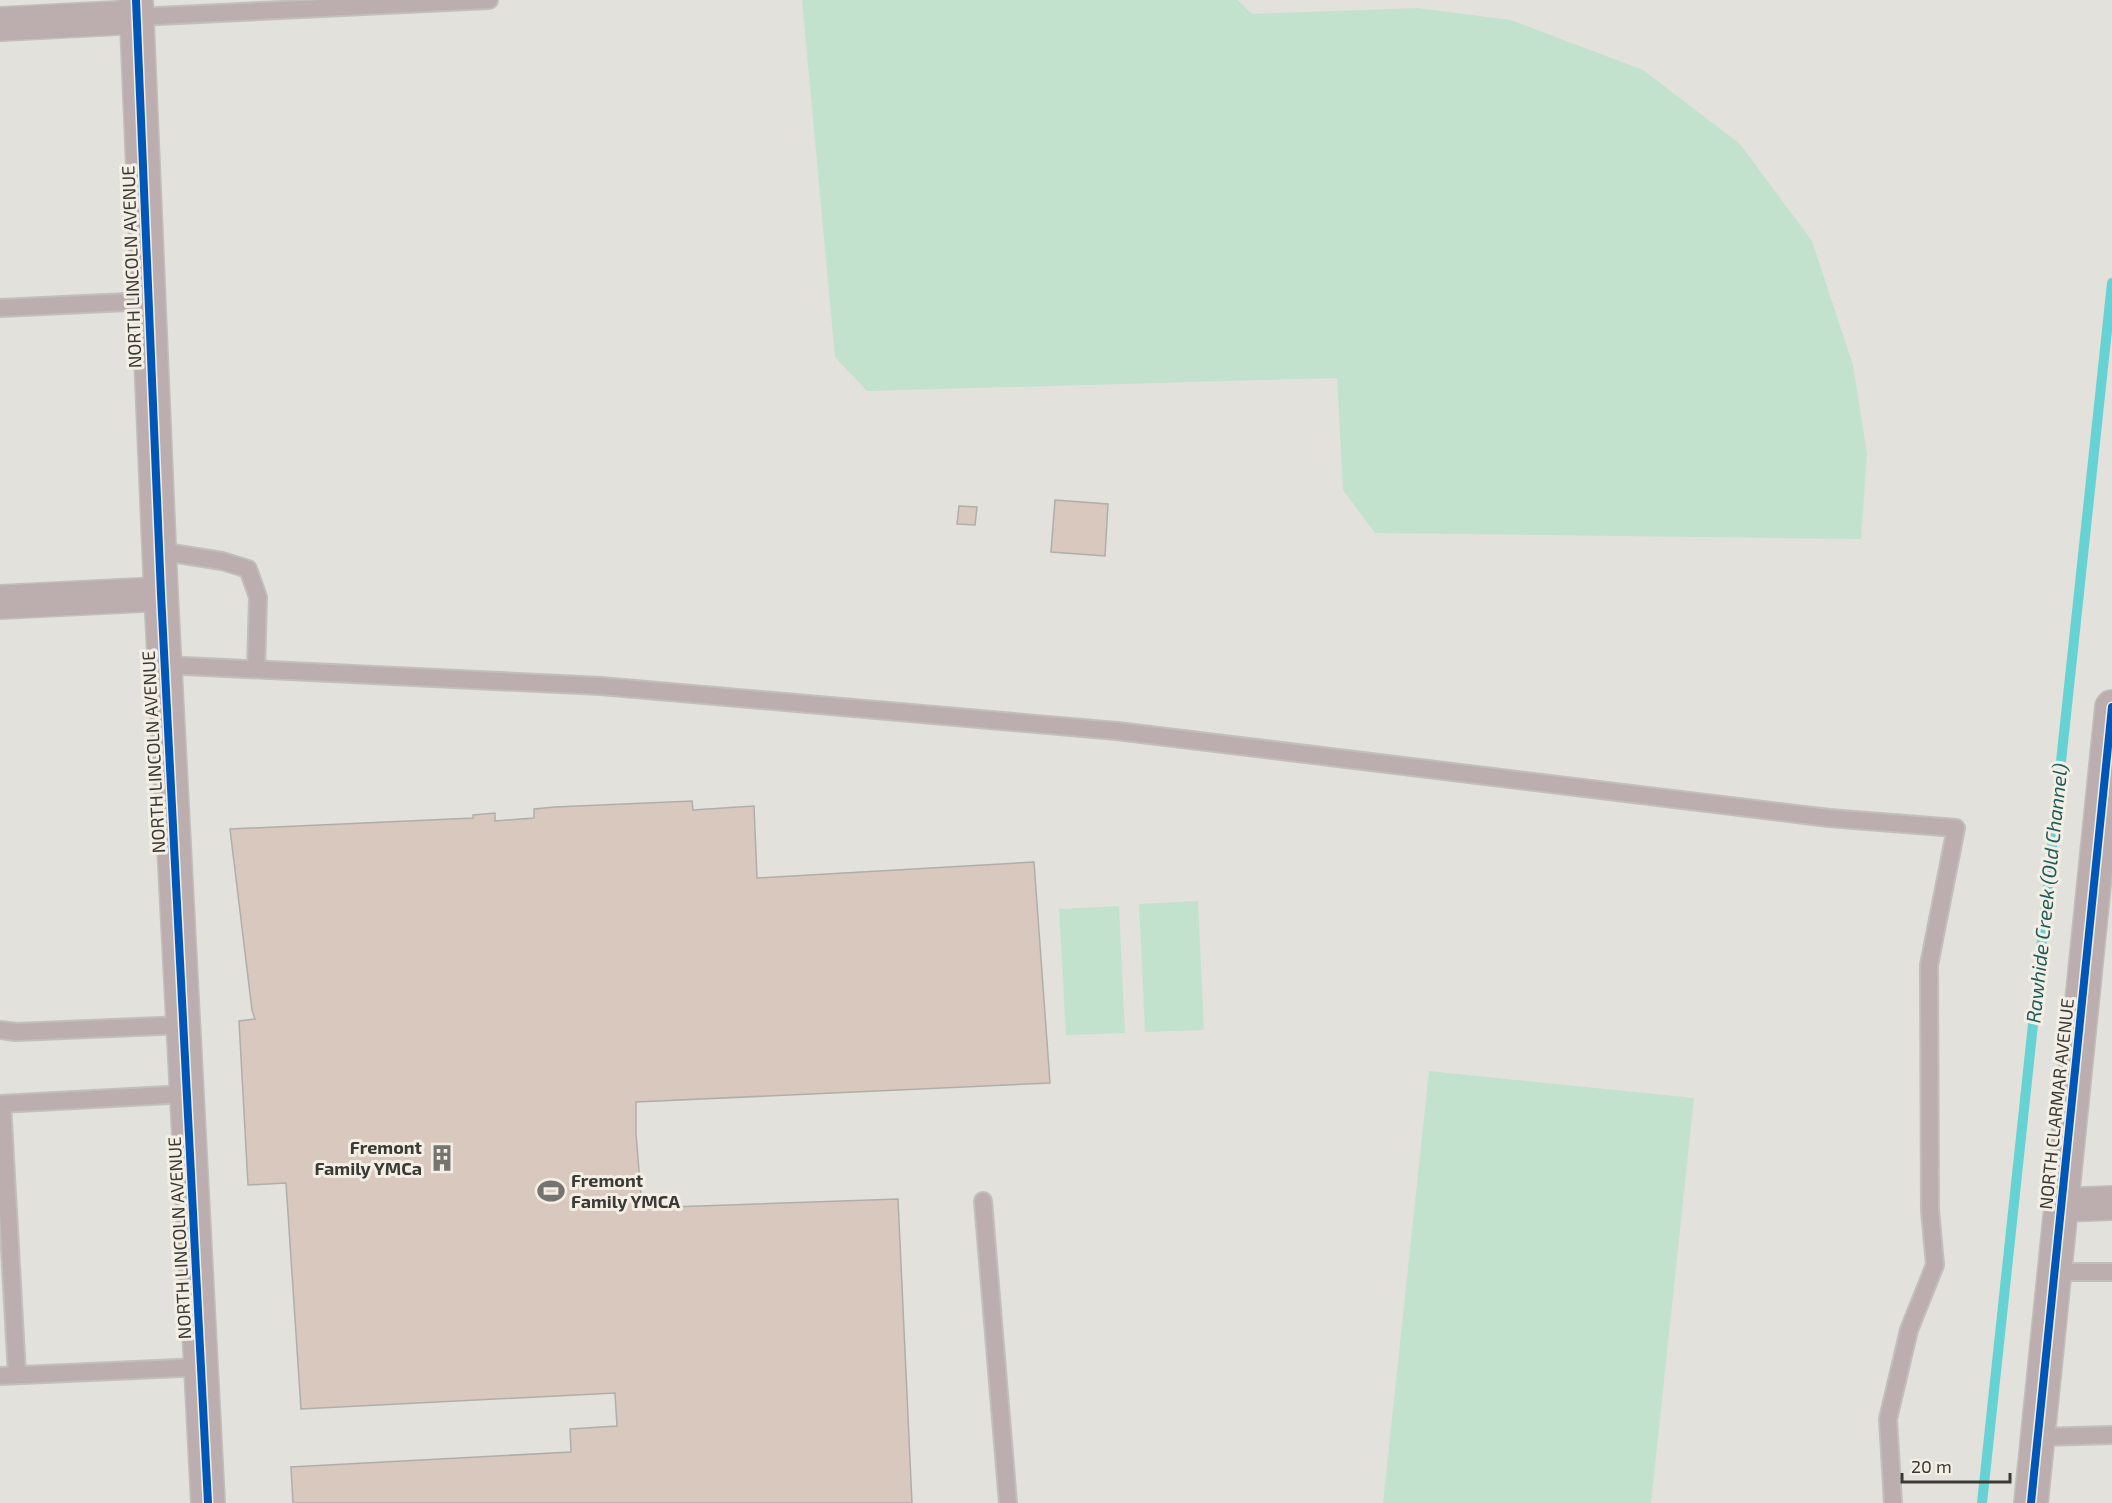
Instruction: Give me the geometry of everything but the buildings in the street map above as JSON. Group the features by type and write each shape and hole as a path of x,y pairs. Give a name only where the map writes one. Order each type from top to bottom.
{"street":[{"path":"0,24 136,8"},
{"name":"NORTH LINCOLN AVENUE","path":"136,8 164,665 208,1503"},
{"path":"0,602 161,594"},
{"name":"NORTH CLARMAR AVENUE","path":"2031,1503 2112,707"},
{"path":"2062,1205 2112,1203"}],"lane":[{"path":"136,8 489,0"},
{"path":"0,308 149,301"},
{"path":"159,551 222,561 248,569 258,597 256,669"},
{"path":"164,665 601,686 1117,731 1829,818 1956,828 1929,965 1930,1210 1935,1265 1909,1330 1888,1419 1893,1503"},
{"path":"0,1030 16,1032 184,1025"},
{"path":"17,1375 1,1104 187,1094"},
{"path":"983,1201 1008,1503"},
{"path":"2055,1272 2112,1272"},
{"path":"0,1376 202,1367"},
{"path":"2039,1437 2112,1435"}],"green space":[{"path":"802,0 1238,0 1252,14 1417,8 1511,20 1643,70 1740,144 1812,241 1853,365 1867,454 1861,539 1375,533 1343,490 1337,378 867,391 835,357"},
{"path":"1198,901 1204,1030 1145,1032 1139,904"},
{"path":"1119,906 1125,1033 1066,1035 1059,909"},
{"path":"1429,1071 1694,1098 1651,1503 1383,1503"}],"waterway":[{"name":"Rawhide Creek (Old Channel)","path":"1982,1503 2112,283"}],"cycle path":[{"path":"136,0 161,594 208,1503"},
{"path":"2031,1503 2112,707"}],"place":[{"name":"Fremont Family YMCa","path":"442,1158"},
{"name":"Fremont Family YMCA","path":"551,1191"}]}
